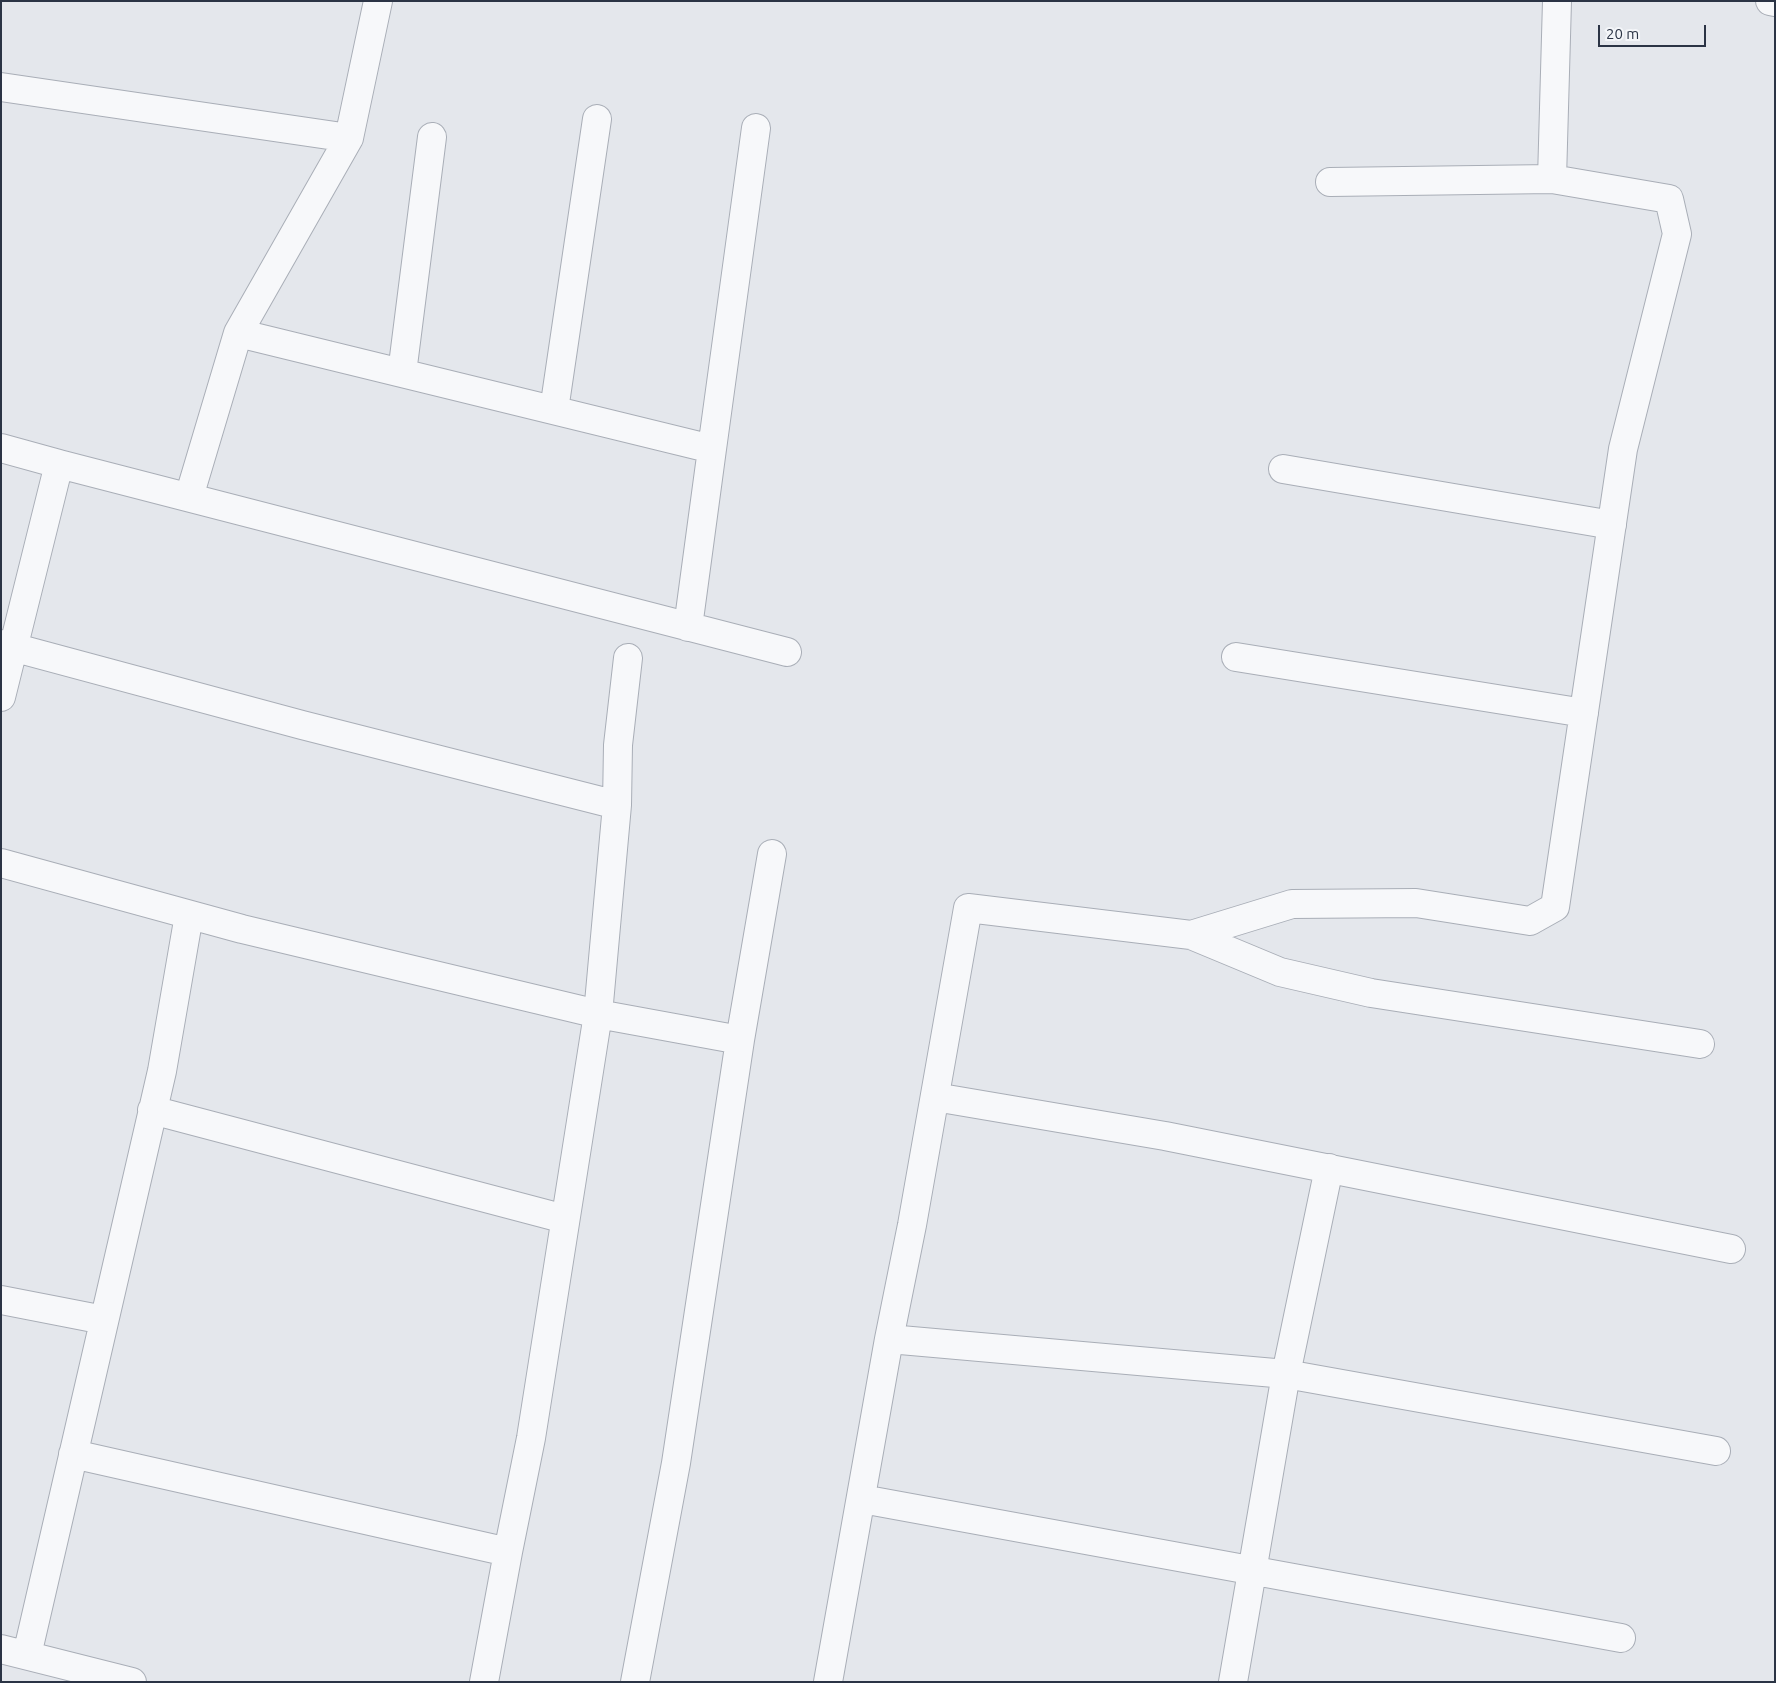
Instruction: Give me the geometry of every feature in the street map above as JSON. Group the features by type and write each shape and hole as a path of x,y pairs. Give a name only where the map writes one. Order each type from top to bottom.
{"street":[{"path":"189,497 238,333 349,138 378,1"},
{"path":"1552,179 1557,1"},
{"path":"1770,1 1775,2"},
{"path":"1,87 349,138"},
{"path":"554,410 597,120"},
{"path":"688,627 756,128"},
{"path":"402,373 432,138"},
{"path":"1191,935 1292,904 1416,903 1530,921 1555,907 1624,449 1677,234 1668,199 1552,179 1330,182"},
{"path":"238,333 712,449"},
{"path":"1,448 786,652"},
{"path":"1,697 7,646 59,464"},
{"path":"1283,469 1612,525"},
{"path":"7,646 312,728 617,805"},
{"path":"1236,657 1584,713"},
{"path":"484,1682 531,1438 598,1014 617,805 618,745 628,658"},
{"path":"635,1682 676,1463 740,1040 772,854"},
{"path":"1,863 251,931 598,1014 740,1040"},
{"path":"828,1682 968,908 1191,935 1280,972 1371,994 1700,1044"},
{"path":"27,1655 162,1071 189,915"},
{"path":"935,1097 1166,1136 1732,1249"},
{"path":"152,1110 565,1219"},
{"path":"1233,1682 1286,1374 1329,1168"},
{"path":"1,1300 104,1320"},
{"path":"889,1339 1286,1374 1716,1450"},
{"path":"74,1454 508,1552"},
{"path":"862,1499 1621,1638"},
{"path":"1,1649 132,1682"}]}
